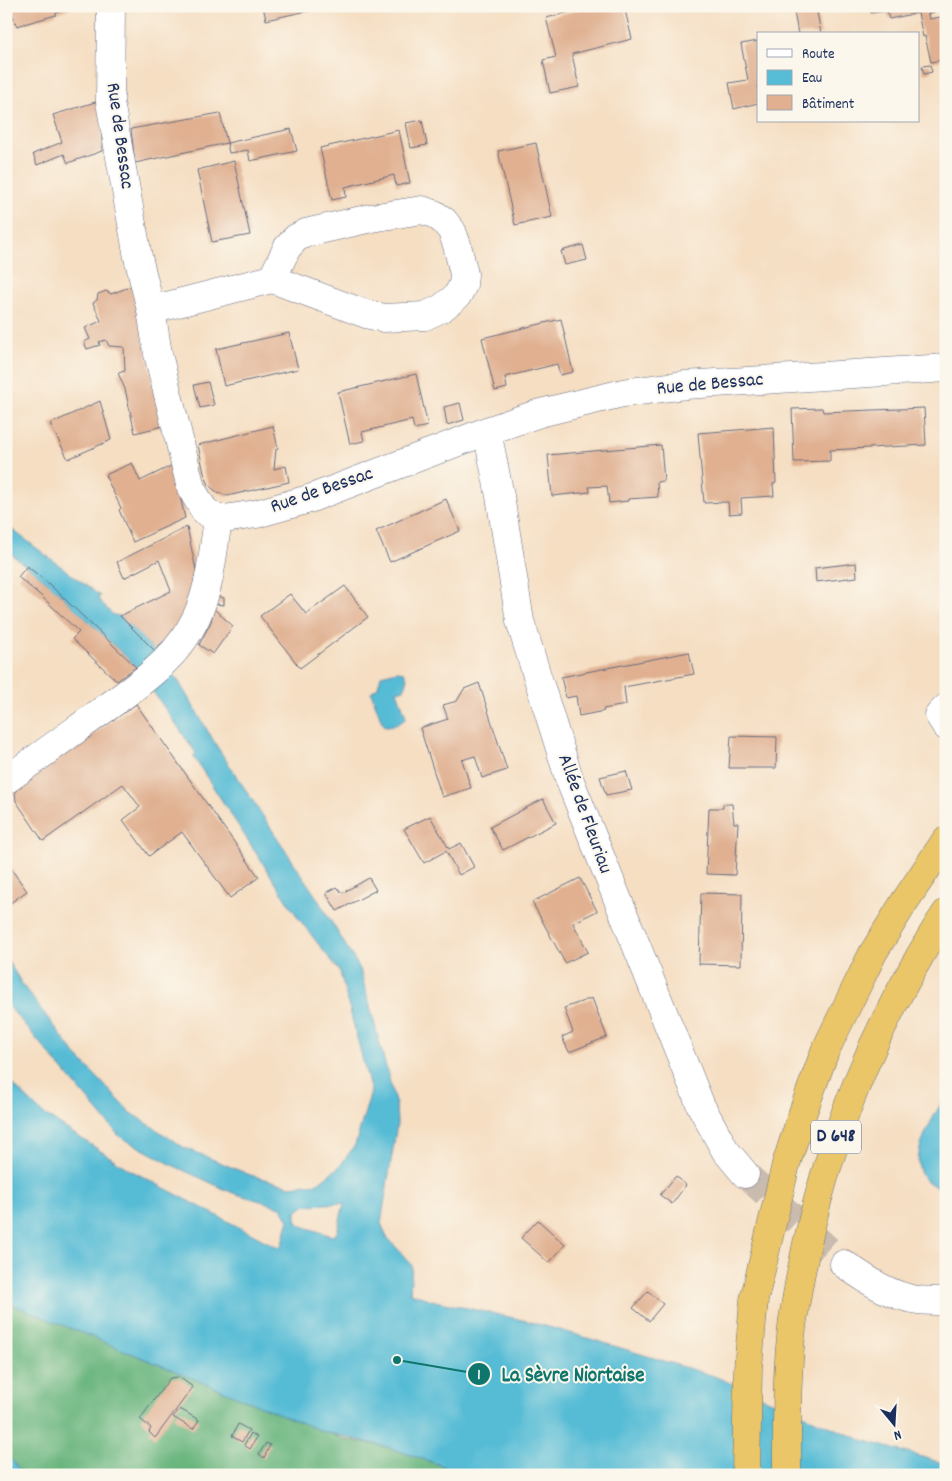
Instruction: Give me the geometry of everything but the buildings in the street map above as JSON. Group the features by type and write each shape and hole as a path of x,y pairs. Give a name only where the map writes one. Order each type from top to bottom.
{"highway":[{"name":"D 648","path":"746,1475 748,1368 754,1300 786,1164 825,1051 873,953 926,868 946,840"},
{"name":"D 648","path":"787,1475 787,1382 793,1321 800,1280 834,1143 856,1084 880,1029 936,926 946,913"}],"street":[{"name":"Rue de Bessac","path":"110,6 110,102 158,354 191,488 204,510 218,520 256,514 309,499 487,431 540,413 623,393 695,385 946,368"},
{"path":"151,310 272,279 366,314 384,318 425,316 442,308 457,296 463,285 464,274 452,232 444,221 434,214 422,210 306,232 296,238 287,248 272,279"},
{"name":"Allée de Fleuriau","path":"487,431 500,496 520,621 570,781 701,1106 725,1150 745,1174"},
{"path":"6,780 130,691 170,656 190,630 202,606 218,520"},
{"path":"946,708 939,715 946,726"},
{"path":"844,1264 870,1282 894,1294 918,1300 946,1301"}],"green space":[{"path":"6,1302 344,1439 384,1446 470,1475 6,1475"}],"water":[{"path":"6,525 100,596 98,599 113,615 120,616 154,650 179,682 216,745 317,898 360,969 396,1105 397,1124 381,1223 386,1236 412,1265 410,1293 435,1301 527,1321 714,1376 859,1439 946,1464 946,1475 470,1475 384,1446 324,1432 6,1302 6,1078 42,1113 130,1170 273,1245 281,1247 289,1220 281,1207 233,1193 172,1165 119,1136 6,1003 6,958 24,987 76,1055 130,1112 183,1147 250,1175 290,1186 318,1183 340,1166 355,1145 371,1092 340,972 299,919 193,756 196,753 136,667 49,584 6,550","holes":["344,1203 337,1233 332,1236 299,1225 296,1219 296,1212 306,1205"]},
{"path":"397,671 404,672 407,678 404,689 397,691 406,717 399,723 385,726 371,692 378,687 381,675"},
{"path":"946,1095 946,1189 930,1183 921,1174 918,1162 925,1134"},
{"path":"6,1453 24,1475 6,1475"}],"tunnel":[{"path":"745,1174 844,1264"}],"place":[{"name":"La Sèvre Niortaise","path":"397,1360"}]}
